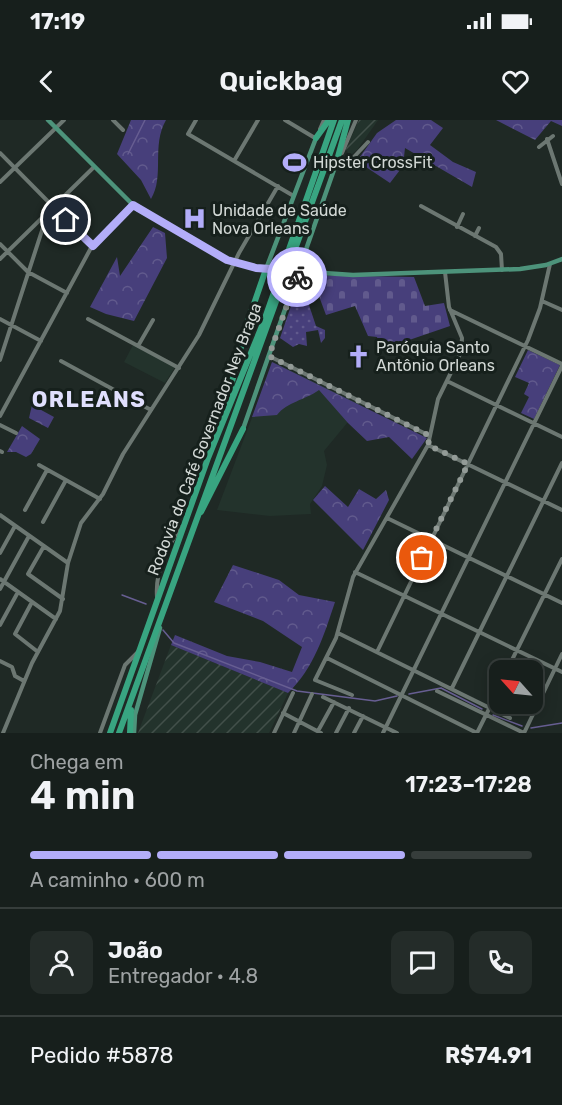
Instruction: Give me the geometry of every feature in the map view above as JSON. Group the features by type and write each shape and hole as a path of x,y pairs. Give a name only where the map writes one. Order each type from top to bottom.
{"highway":[{"path":"316,138 329,120"},
{"name":"Rodovia do Café Governador Ney Braga","path":"110,733 220,427 264,321 334,120"},
{"name":"Rodovia do Café Governador Ney Braga","path":"119,733 342,120"},
{"path":"336,164 348,120"},
{"path":"220,427 247,324 268,270"},
{"path":"191,531 243,429"},
{"path":"129,733 132,695"}],"main road":[{"path":"48,120 133,205 211,252 234,263 268,270 353,275 502,270 549,264 562,258"},
{"path":"268,270 292,195 316,138"},
{"path":"243,429 336,164"},
{"path":"134,733 137,709 168,597"}],"street":[{"path":"0,182 64,120"},
{"path":"113,120 123,130"},
{"path":"196,120 188,134 292,195"},
{"path":"234,160 258,120"},
{"path":"285,120 316,138 324,120"},
{"path":"336,164 356,120"},
{"path":"539,147 553,136"},
{"path":"547,139 562,184"},
{"path":"336,164 352,159 368,142"},
{"path":"1,155 93,246"},
{"path":"0,259 94,167"},
{"path":"3,733 24,681 56,619 63,599 68,563 81,523 100,499 123,453 200,333 234,263 278,186"},
{"path":"0,416 2,408 93,246 133,205"},
{"path":"421,206 499,250 502,270"},
{"path":"0,360 48,212"},
{"path":"457,226 463,214"},
{"path":"475,236 479,228"},
{"path":"0,244 28,272 67,293"},
{"path":"377,652 525,346 542,301 549,264"},
{"path":"290,297 298,300 311,298 307,271"},
{"path":"352,695 315,680 338,633 349,586 355,572 428,445 438,399 462,347 460,334 449,310 445,272"},
{"path":"542,301 562,310"},
{"path":"383,733 562,365 449,310"},
{"path":"0,319 41,341"},
{"path":"88,319 179,368"},
{"path":"138,346 153,320"},
{"path":"269,356 430,436"},
{"path":"61,361 151,410"},
{"path":"447,381 562,437"},
{"path":"0,425 16,433"},
{"path":"428,445 562,510"},
{"path":"452,688 562,463"},
{"path":"39,465 100,499"},
{"path":"25,510 47,470"},
{"path":"43,522 66,480"},
{"path":"0,515 68,563"},
{"path":"387,518 562,603"},
{"path":"0,553 15,526"},
{"path":"0,589 2,581 29,536"},
{"path":"44,546 28,574 63,599"},
{"path":"512,660 562,559"},
{"path":"355,572 562,672"},
{"path":"2,581 56,619"},
{"path":"0,625 18,592"},
{"path":"32,602 15,634 38,652"},
{"path":"338,633 489,706"},
{"path":"100,733 125,665 139,652"},
{"path":"437,692 524,733 562,654"},
{"path":"327,658 477,733 489,708"},
{"path":"0,661 12,667 15,676 24,681"},
{"path":"274,733 293,693"},
{"path":"294,733 312,694"},
{"path":"323,697 397,733"},
{"path":"283,713 300,721 312,731 320,732 334,702"},
{"path":"336,733 349,708"},
{"path":"503,714 510,718"},
{"path":"354,733 363,716"}],"shaded area":[{"path":"359,120 378,120 357,150 352,154 348,153 346,149"},
{"path":"133,345 175,367 165,383 124,362"},
{"path":"273,362 362,405 324,451 327,465 322,486 310,504 311,514 270,516 217,510"},
{"path":"171,645 288,693 269,733 138,733"}],"green space":[{"path":"131,120 166,120 159,140 157,181 151,199 141,180 117,154"},
{"path":"396,120 431,120 443,128 430,145 453,162 476,172 472,187 405,148 403,166 390,183 357,161 377,133"},
{"path":"496,120 562,120 562,126 551,121 535,140"},
{"path":"153,227 165,233 167,258 134,321 106,314 90,307 117,257 120,276"},
{"path":"301,275 306,276 312,295 309,298 293,297"},
{"path":"311,275 414,277 425,306 444,303 450,326 380,350 377,337 368,336 355,306 326,315"},
{"path":"293,300 308,302 316,326 325,330 325,338 321,343 318,330 306,332 307,346 299,344 293,347 280,338"},
{"path":"528,350 560,365 534,419 521,413 529,397 524,394 529,383 515,377"},
{"path":"272,362 427,438 412,459 389,437 367,441 319,390 286,407 277,415 252,417"},
{"path":"32,405 54,417 48,428 29,418"},
{"path":"22,426 40,439 31,454 26,457 16,452 7,452"},
{"path":"325,486 348,507 359,489 376,499 386,490 389,500 363,550 313,500"},
{"path":"233,565 279,580 299,595 335,602 311,662 288,693 171,645 175,635 227,656 260,662 292,672 302,647 263,621 214,602"}],"waterway":[{"path":"128,154 145,120"},
{"path":"122,595 146,604"},
{"path":"163,630 174,643 297,691 375,701 397,696"},
{"path":"409,694 441,688 482,709"},
{"path":"493,715 522,726"},
{"path":"531,728 562,723"}],"way so far":[{"path":"297,277 269,356 430,436 428,445 468,464 422,558"}],"place":[{"name":"Hipster CrossFit","path":"295,162"},
{"name":"Unidade de Saúde Nova Orleans","path":"194,219"},
{"name":"Paróquia Santo Antônio Orleans","path":"358,356"}],"district":[{"name":"ORLEANS","path":"89,399"}],"route":[{"path":"66,220 93,246 133,205 225,259 266,270 300,271 297,277"}]}
